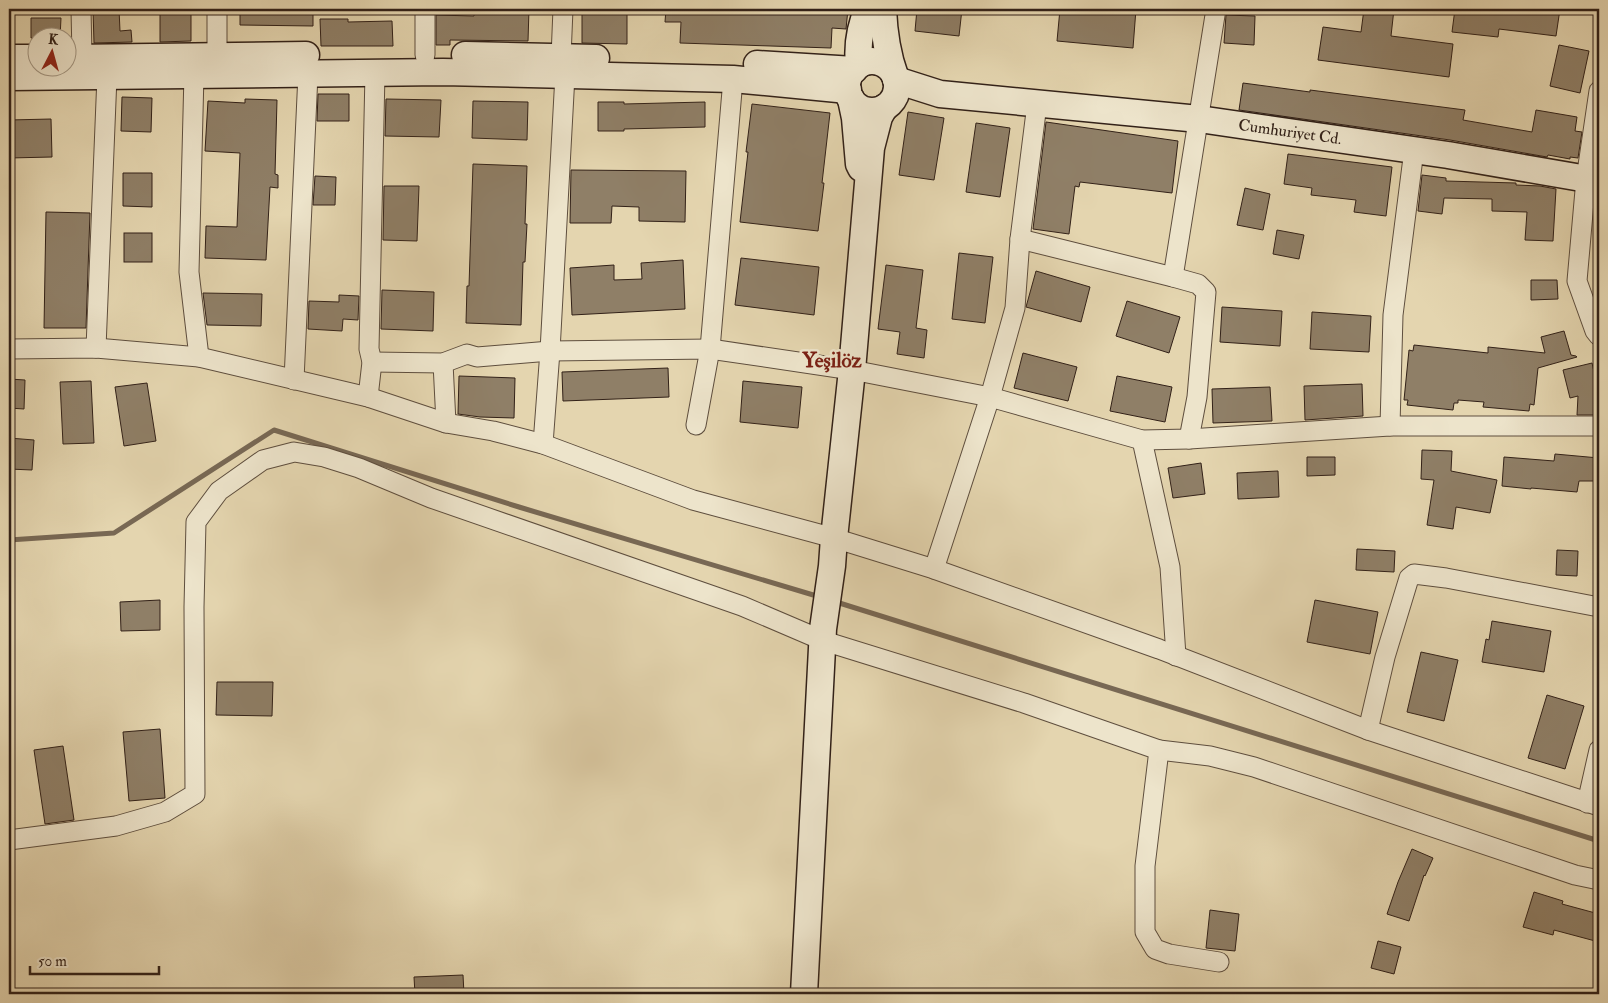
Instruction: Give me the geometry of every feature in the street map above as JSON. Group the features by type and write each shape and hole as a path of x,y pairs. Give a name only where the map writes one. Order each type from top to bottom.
{"main road":[{"path":"868,9 862,22 853,81 859,164 868,179"},
{"path":"853,81 859,107 869,111 879,110 886,106 894,99 897,92 896,78 889,60 884,37 883,9"},
{"path":"9,77 85,67 220,65 425,55 733,80 853,81 873,61 880,62 892,70 896,78 940,94 979,97"},
{"path":"9,58 28,58"},
{"path":"85,67 194,74 220,65 308,74 735,63 853,81"},
{"path":"886,106 938,104 979,97"},
{"name":"Cumhuriyet Cd.","path":"979,97 1200,119 1414,150 1593,180"},
{"path":"804,994 824,635 852,370 871,148 886,106"}],"street":[{"path":"81,9 96,348"},
{"path":"217,9 217,47 220,65"},
{"path":"425,9 425,55"},
{"path":"543,444 550,351 563,66 563,9"},
{"path":"1173,277 1200,119 1216,9"},
{"path":"368,398 372,362 369,349 375,73"},
{"path":"194,74 189,272 199,357"},
{"path":"294,380 308,74"},
{"path":"696,425 710,349 733,80"},
{"path":"1598,332 1577,281 1593,180 1599,91"},
{"path":"934,569 990,396 1015,308 1020,239 1037,104"},
{"path":"1390,426 1393,315 1414,150"},
{"path":"1020,239 1198,284 1206,292 1197,397 1189,439"},
{"path":"9,349 96,348 199,357 368,398 446,424 493,432 543,444 693,500 834,538 934,569 1176,656 1368,730 1593,805 1599,750"},
{"path":"372,362 443,363 467,354 477,357 550,351 710,349 852,370 990,396 1142,440 1189,439 1390,426 1599,426"},
{"path":"443,363 446,424"},
{"path":"1142,440 1170,567 1176,656"},
{"path":"9,840 116,826 165,812 195,794 194,608 196,522 219,491 263,460 294,452 324,456 359,468 431,498 1159,750 1210,756 1254,767 1576,875 1599,880"},
{"path":"1368,730 1385,657 1409,578 1414,574 1446,578 1599,607"},
{"path":"1159,750 1145,866 1145,932 1155,949 1169,954 1219,962"}],"green space":[{"path":"9,203 13,203 11,314 9,314"}],"building":[{"path":"93,9 119,9 120,31 131,30 132,42 94,43"},
{"path":"240,9 313,9 313,26 240,25"},
{"path":"474,9 529,9 528,41 450,40 450,45 436,45 436,15 474,16"},
{"path":"582,9 627,9 627,44 582,43"},
{"path":"666,9 848,9 846,29 832,28 831,48 680,43 681,22 665,22"},
{"path":"917,9 962,9 959,36 915,31"},
{"path":"1060,9 1136,9 1133,48 1057,41"},
{"path":"1364,9 1394,9 1391,36 1453,44 1449,77 1318,60 1323,27 1361,32"},
{"path":"1455,9 1560,9 1556,36 1499,29 1498,37 1452,32"},
{"path":"160,13 191,13 191,41 160,42"},
{"path":"1226,15 1255,16 1254,45 1224,43"},
{"path":"31,18 61,18 60,28 31,28"},
{"path":"320,19 348,19 348,22 392,21 393,46 321,46"},
{"path":"1559,45 1589,51 1580,93 1550,86"},
{"path":"1243,83 1465,110 1463,120 1532,132 1536,110 1577,117 1575,131 1582,132 1578,158 1570,157 1570,159 1548,155 1547,157 1450,140 1239,110"},
{"path":"318,94 349,94 349,121 317,121"},
{"path":"122,97 152,98 151,132 121,131"},
{"path":"245,99 277,100 275,174 278,175 278,188 270,187 266,260 205,258 206,226 237,227 240,153 205,151 208,101 245,103"},
{"path":"386,99 441,100 439,137 385,136"},
{"path":"473,101 528,102 527,140 472,138"},
{"path":"598,102 624,102 624,104 705,102 705,127 598,131"},
{"path":"752,104 830,113 818,231 740,222"},
{"path":"908,112 944,118 934,180 899,175"},
{"path":"51,119 52,157 9,158 9,120"},
{"path":"1046,122 1178,141 1172,193 1080,182 1079,187 1075,186 1069,234 1033,229"},
{"path":"976,123 1010,128 1000,197 966,192"},
{"path":"1288,154 1392,167 1386,216 1354,212 1356,200 1311,195 1312,188 1284,184"},
{"path":"473,164 527,166 525,224 527,224 525,262 523,262 521,325 466,323"},
{"path":"571,170 686,171 685,222 639,221 639,207 612,206 611,223 570,223"},
{"path":"123,173 152,173 152,207 123,206"},
{"path":"1422,175 1446,178 1446,181 1516,183 1516,185 1556,189 1553,241 1525,240 1527,212 1492,211 1492,199 1444,198 1442,214 1418,211"},
{"path":"315,176 336,177 335,205 313,205"},
{"path":"384,186 419,186 417,241 383,240"},
{"path":"1245,188 1270,194 1263,230 1237,225"},
{"path":"46,212 90,213 86,328 44,328"},
{"path":"1277,230 1304,235 1299,259 1273,254"},
{"path":"124,233 152,233 152,262 124,262"},
{"path":"959,253 993,257 985,323 952,319"},
{"path":"741,258 819,267 814,315 735,305"},
{"path":"683,260 685,309 572,315 570,268 614,265 614,280 642,279 641,263"},
{"path":"886,265 923,270 916,328 927,330 924,358 897,354 900,332 878,329"},
{"path":"1036,271 1090,287 1081,322 1026,307"},
{"path":"1531,280 1557,280 1558,299 1531,300"},
{"path":"382,290 434,292 433,331 381,329"},
{"path":"203,293 262,294 261,326 207,325"},
{"path":"339,295 359,296 358,320 343,319 342,331 308,329 309,301 339,302"},
{"path":"1127,301 1180,317 1169,353 1116,336"},
{"path":"1222,307 1282,311 1280,346 1220,342"},
{"path":"1312,312 1371,316 1369,352 1310,349"},
{"path":"1564,331 1571,355 1577,357 1538,368 1534,405 1530,404 1529,411 1483,407 1484,402 1458,400 1458,403 1454,403 1453,410 1407,405 1408,400 1404,400 1409,350 1413,351 1414,345 1488,353 1488,347 1545,353 1541,337"},
{"path":"1023,353 1077,367 1068,401 1014,388"},
{"path":"1592,363 1599,395 1599,415 1577,415 1578,396 1570,398 1563,370"},
{"path":"668,368 669,397 563,401 562,372"},
{"path":"459,376 515,378 514,418 458,414"},
{"path":"1117,376 1172,387 1165,422 1110,411"},
{"path":"9,379 25,380 24,409 9,408"},
{"path":"91,381 94,443 63,444 60,382"},
{"path":"743,381 802,387 798,428 740,422"},
{"path":"147,383 156,441 124,446 115,387"},
{"path":"1362,384 1363,416 1305,420 1304,386"},
{"path":"1270,387 1272,421 1213,423 1212,389"},
{"path":"9,438 34,440 32,470 9,469"},
{"path":"1422,450 1452,451 1451,471 1497,480 1490,513 1456,507 1453,529 1427,525 1434,480 1421,479"},
{"path":"1555,454 1599,458 1599,481 1579,481 1577,492 1502,486 1504,457 1554,461"},
{"path":"1307,457 1335,457 1335,475 1307,476"},
{"path":"1201,463 1205,494 1173,498 1168,468"},
{"path":"1278,471 1279,497 1238,499 1237,473"},
{"path":"1357,549 1395,551 1394,572 1356,570"},
{"path":"1557,550 1578,551 1577,576 1556,575"},
{"path":"160,600 160,630 121,631 120,602"},
{"path":"1315,600 1378,612 1370,654 1307,642"},
{"path":"1492,621 1551,631 1544,672 1482,662 1486,639 1489,640"},
{"path":"1421,652 1458,660 1444,721 1407,712"},
{"path":"217,682 273,682 272,716 216,715"},
{"path":"1547,695 1584,706 1565,769 1528,758"},
{"path":"160,729 165,798 129,801 123,732"},
{"path":"63,746 74,820 45,824 34,750"},
{"path":"1412,849 1433,858 1424,875 1409,921 1387,914"},
{"path":"1534,892 1563,901 1562,904 1599,914 1599,942 1554,930 1553,935 1523,927"},
{"path":"1210,910 1239,914 1235,951 1206,948"},
{"path":"1378,941 1401,947 1394,974 1371,968"},
{"path":"463,975 464,994 415,994 414,977"}],"waterway":[{"path":"9,540 114,533 274,430 519,507 820,597"},
{"path":"833,601 1599,841"}],"district":[{"name":"Yeşilöz","path":"832,360"}]}
